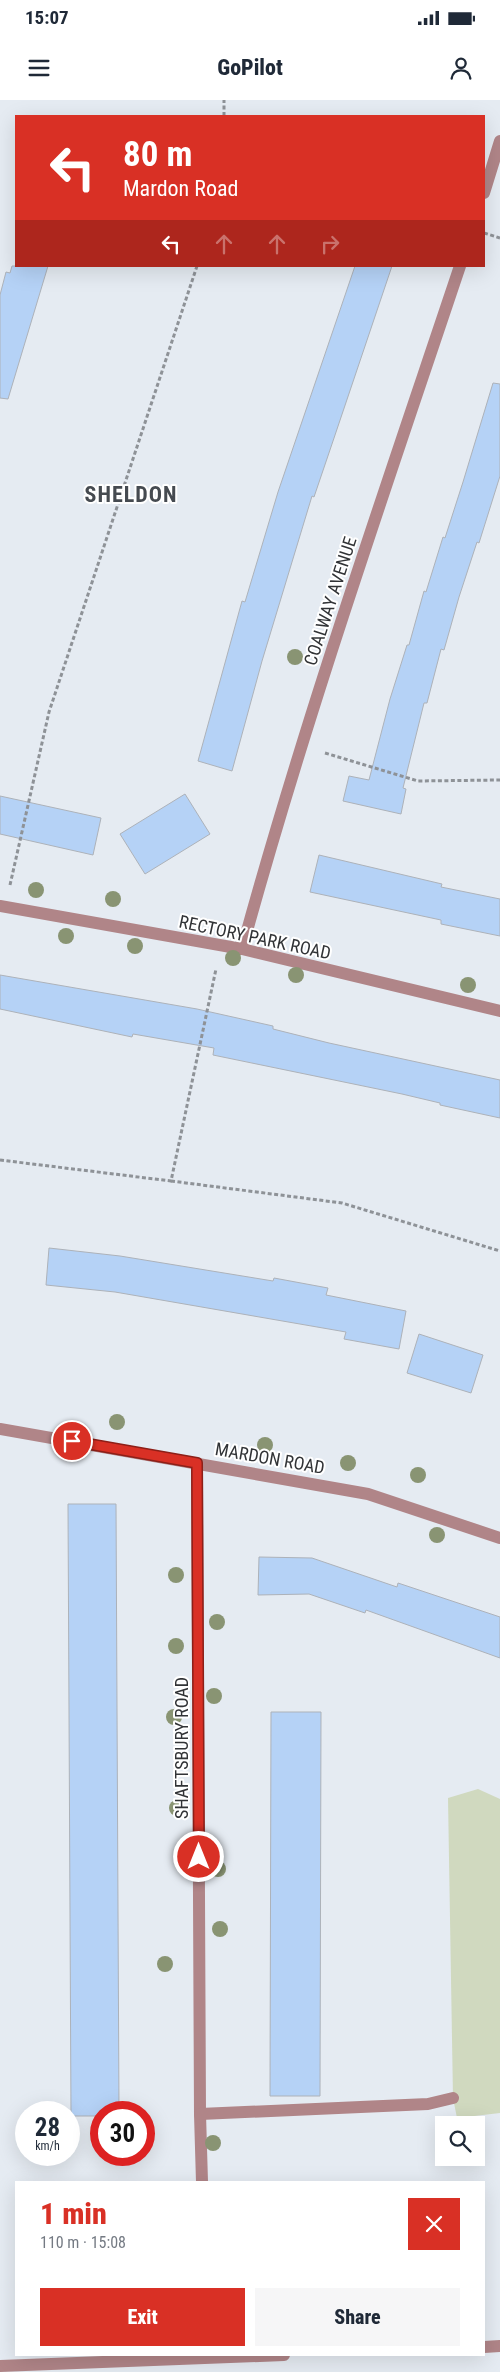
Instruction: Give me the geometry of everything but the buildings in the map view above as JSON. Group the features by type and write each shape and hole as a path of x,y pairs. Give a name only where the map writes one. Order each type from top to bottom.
{"street":[{"path":"485,190 500,141"},
{"name":"COALWAY AVENUE","path":"242,949 272,839 301,746 460,267"},
{"name":"RECTORY PARK ROAD","path":"2,906 242,949 500,1011"},
{"name":"MARDON ROAD","path":"0,1429 368,1494 500,1538"},
{"name":"SHAFTSBURY ROAD","path":"197,1463 200,2114 202,2181"},
{"path":"200,2114 428,2104 453,2098"},
{"path":"485,2346 500,2346"},
{"path":"0,2366 128,2367 209,2357 246,2356"}],"path":[{"path":"224,100 224,115"},
{"path":"485,233 500,238"},
{"path":"2,906 49,712 197,267"},
{"path":"301,746 418,780 500,780"},
{"path":"171,1181 221,946"},
{"path":"0,1160 342,1203 500,1251"}],"green space":[{"path":"478,1789 500,1799 500,2113 457,2116 453,2098 448,1798"}],"district":[{"name":"SHELDON","path":"131,494"}],"route":[{"path":"72,1441 197,1463 199,1857"}]}
